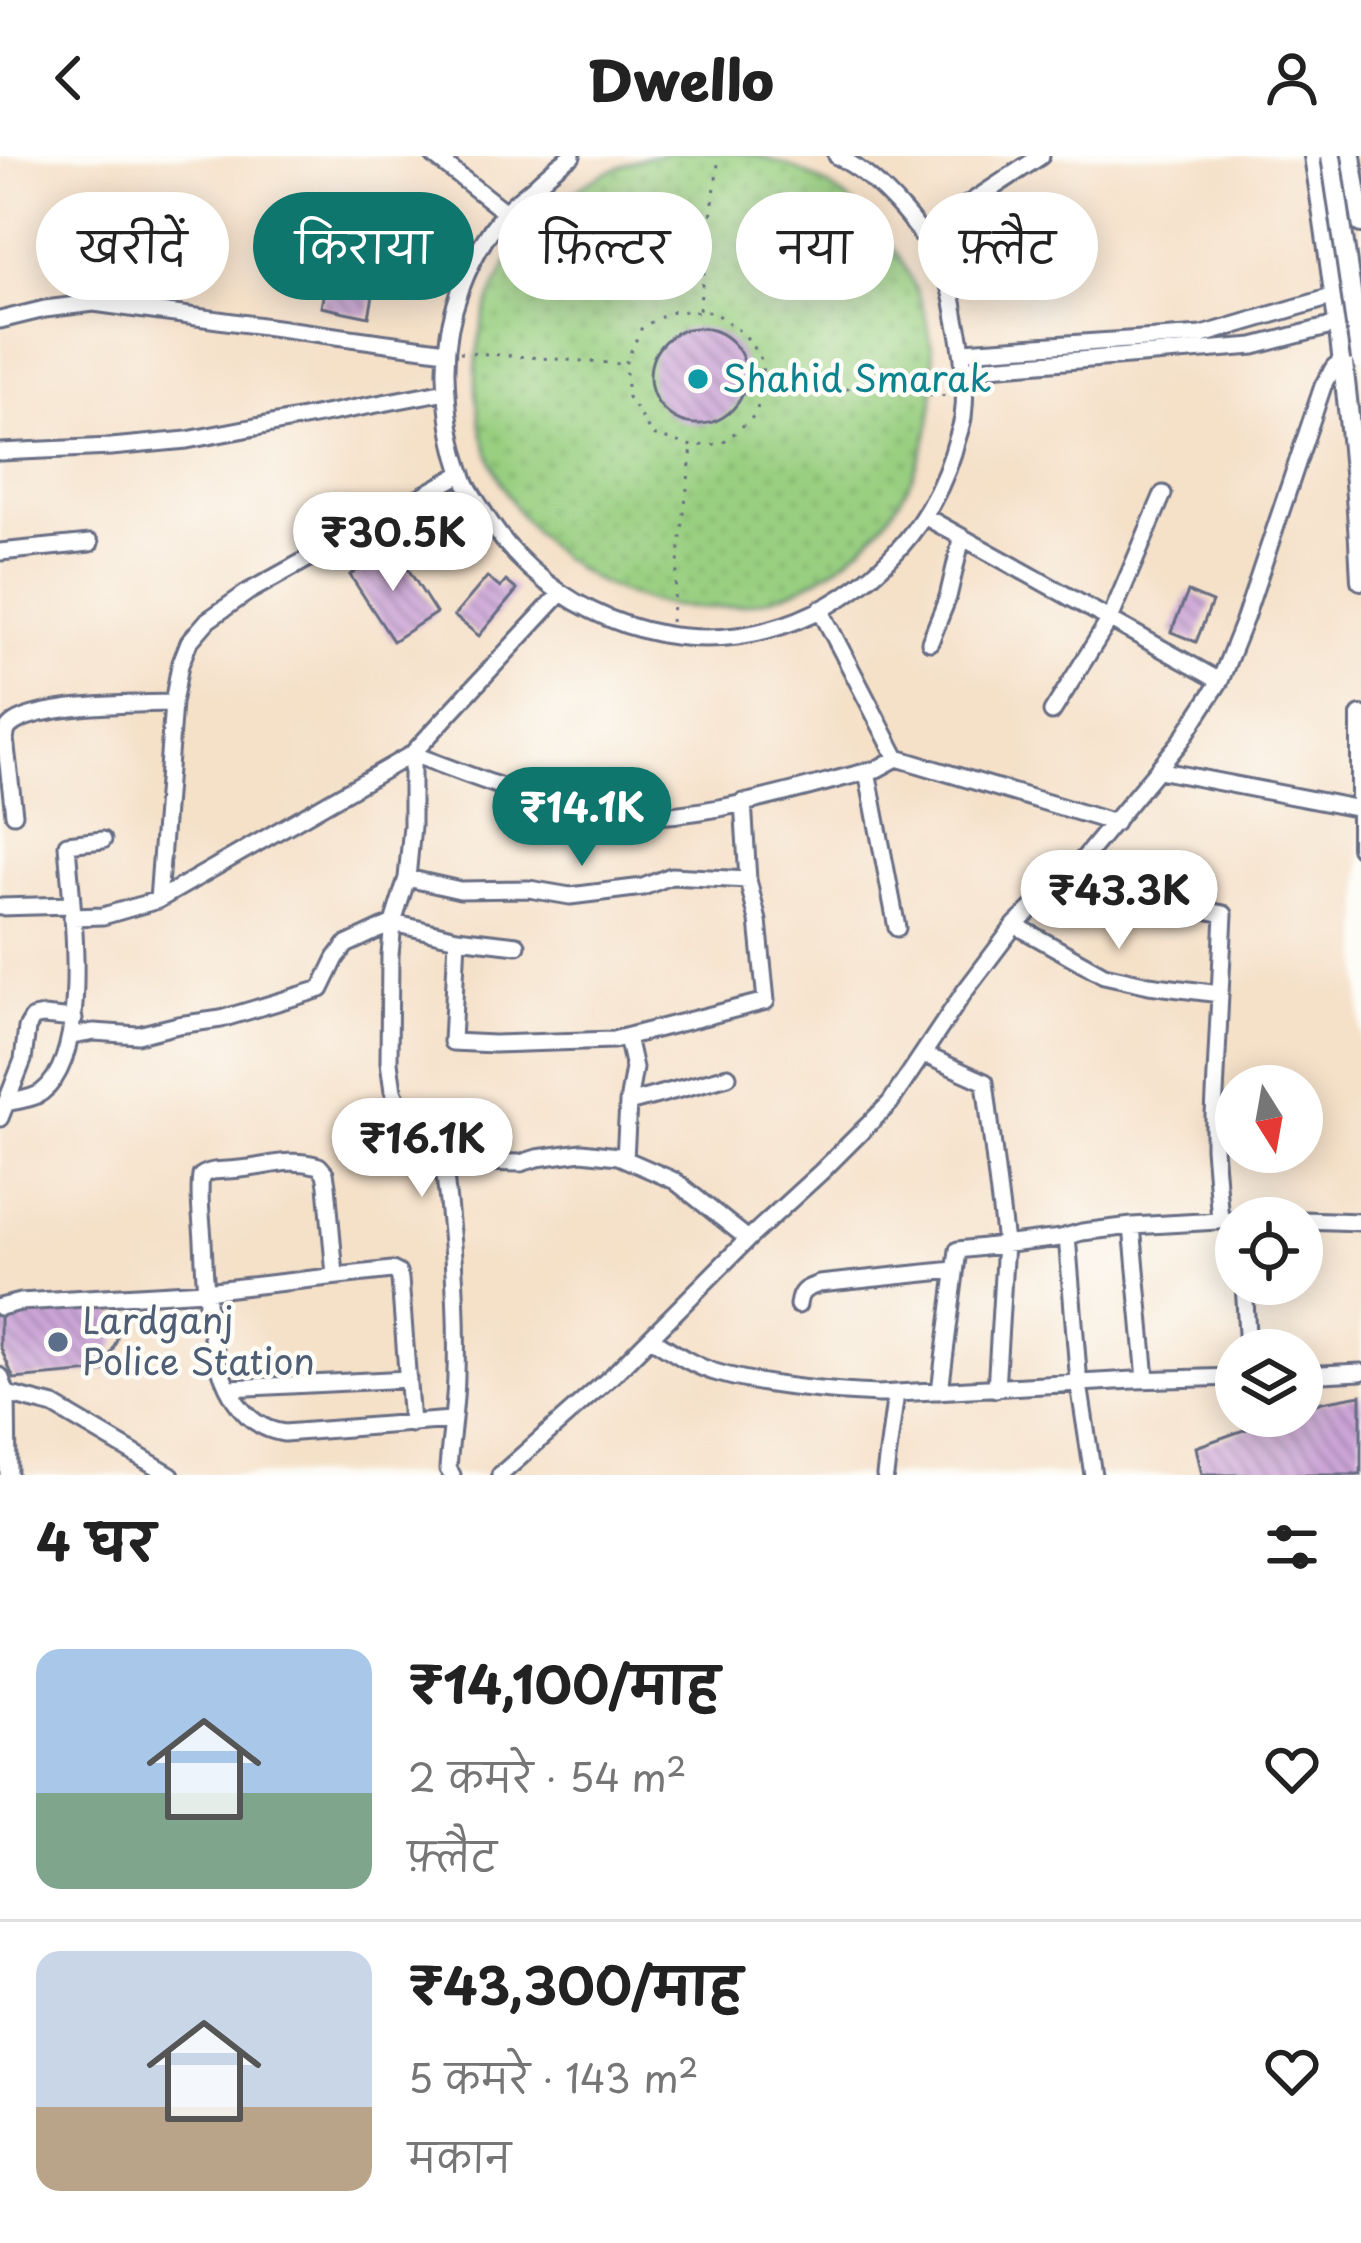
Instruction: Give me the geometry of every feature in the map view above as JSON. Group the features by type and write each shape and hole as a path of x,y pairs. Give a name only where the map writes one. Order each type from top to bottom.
{"main road":[{"path":"1314,156 1339,324 1355,357"},
{"path":"1331,156 1355,357 1361,580"},
{"path":"1351,156 1361,223"},
{"path":"1335,296 1361,281"},
{"path":"1339,324 1361,314"},
{"path":"1361,716 1361,847"}],"street":[{"path":"434,156 498,206"},
{"path":"528,192 572,156"},
{"path":"837,156 856,166 918,230"},
{"path":"986,192 1041,156"},
{"path":"498,222 476,254 456,301 446,351 447,417 465,481 499,538 547,585 605,618 669,635 736,636 801,620 860,587 908,541 943,485 963,421 964,351 952,300"},
{"path":"964,351 1202,335 1335,296"},
{"path":"0,320 94,304 446,351"},
{"path":"965,369 1254,346 1339,324"},
{"path":"500,1475 651,1338 890,1102 1015,926 1084,858 1181,740 1220,681 1323,386 1334,367 1355,357"},
{"path":"0,452 188,440 446,392"},
{"path":"158,900 173,703 189,642 208,620 248,592 463,473"},
{"path":"1052,712 1110,620 1162,494"},
{"path":"924,516 1220,681"},
{"path":"930,642 949,597 962,537"},
{"path":"0,552 90,543"},
{"path":"0,907 103,916 158,900 412,754 560,593"},
{"path":"820,609 897,758"},
{"path":"14,814 7,723 69,709 173,703"},
{"path":"412,754 527,796 616,815 685,815 867,771 897,758 1115,823"},
{"path":"412,754 407,878 393,923 389,1062 393,1090 428,1160 445,1176 452,1232 456,1380 448,1469 452,1475"},
{"path":"1158,770 1360,809"},
{"path":"867,771 897,928"},
{"path":"457,938 452,1042 627,1037 766,1001 742,802"},
{"path":"3,1110 45,1090 60,1070 72,1028 67,844 103,839"},
{"path":"1084,858 1131,895 1224,914 1214,1148 1224,1197"},
{"path":"407,878 460,890 529,889 570,896 643,887 671,876 748,880"},
{"path":"3,1110 33,1018 43,1016 94,1032 138,1035 221,1019 321,989 346,945 393,923 517,945"},
{"path":"1015,926 1104,975 1220,994"},
{"path":"625,1159 634,1068 627,1037"},
{"path":"923,1054 986,1082 1005,1243 996,1389"},
{"path":"628,1102 728,1076"},
{"path":"428,1160 521,1163 582,1152 625,1159 676,1181 748,1239"},
{"path":"335,1275 325,1173 319,1166 270,1163 208,1171 201,1176 205,1291 218,1368 254,1422 284,1433 452,1420"},
{"path":"940,1391 958,1250 1132,1226 1215,1221"},
{"path":"1323,1221 1361,1222"},
{"path":"1132,1226 1147,1379"},
{"path":"1067,1236 1079,1384 1093,1475"},
{"path":"0,1307 392,1270 398,1274 411,1424"},
{"path":"798,1305 804,1289 819,1284 954,1270"},
{"path":"651,1338 687,1361 721,1374 851,1393 1215,1377"},
{"path":"1323,1374 1361,1372"},
{"path":"0,1376 8,1394 8,1475"},
{"path":"229,1388 408,1379"},
{"path":"8,1394 54,1406 171,1475"},
{"path":"885,1475 896,1394"}],"path":[{"path":"699,311 719,156"},
{"path":"673,311 713,312 745,334 760,358 766,383 755,415 722,444 692,446 652,434 628,397 625,364 642,327 673,311"},
{"path":"446,351 625,364"},
{"path":"766,383 964,396"},
{"path":"669,635 692,446"}],"green space":[{"path":"683,151 727,151 771,160 836,192 736,192 736,300 894,300 894,251 916,291 933,357 933,401 924,445 907,487 882,524 850,556 813,581 771,598 727,607 683,607 639,598 597,581 560,556 528,524 503,487 486,445 477,401 481,334 498,282 498,300 712,300 712,192 574,192 617,168"}],"building":[{"path":"322,300 372,300 369,317 321,307"},
{"name":"Shahid Smarak","path":"698,328 732,342 746,376 732,410 698,424 664,410 650,376 664,342"},
{"path":"394,547 436,613 393,641 350,575"},
{"path":"487,577 500,588 506,581 517,590 479,636 454,616"},
{"path":"1188,592 1212,602 1196,642 1171,632"},
{"name":"Lardganj Police Station","path":"113,1302 117,1339 104,1371 14,1379 0,1346 0,1312 22,1306"},
{"path":"1361,1395 1361,1475 1202,1475 1196,1447 1224,1437 1323,1437 1323,1402"}],"place":[{"name":"Shahid Smarak","path":"698,379"},
{"name":"Lardganj Police Station","path":"58,1342"}]}
